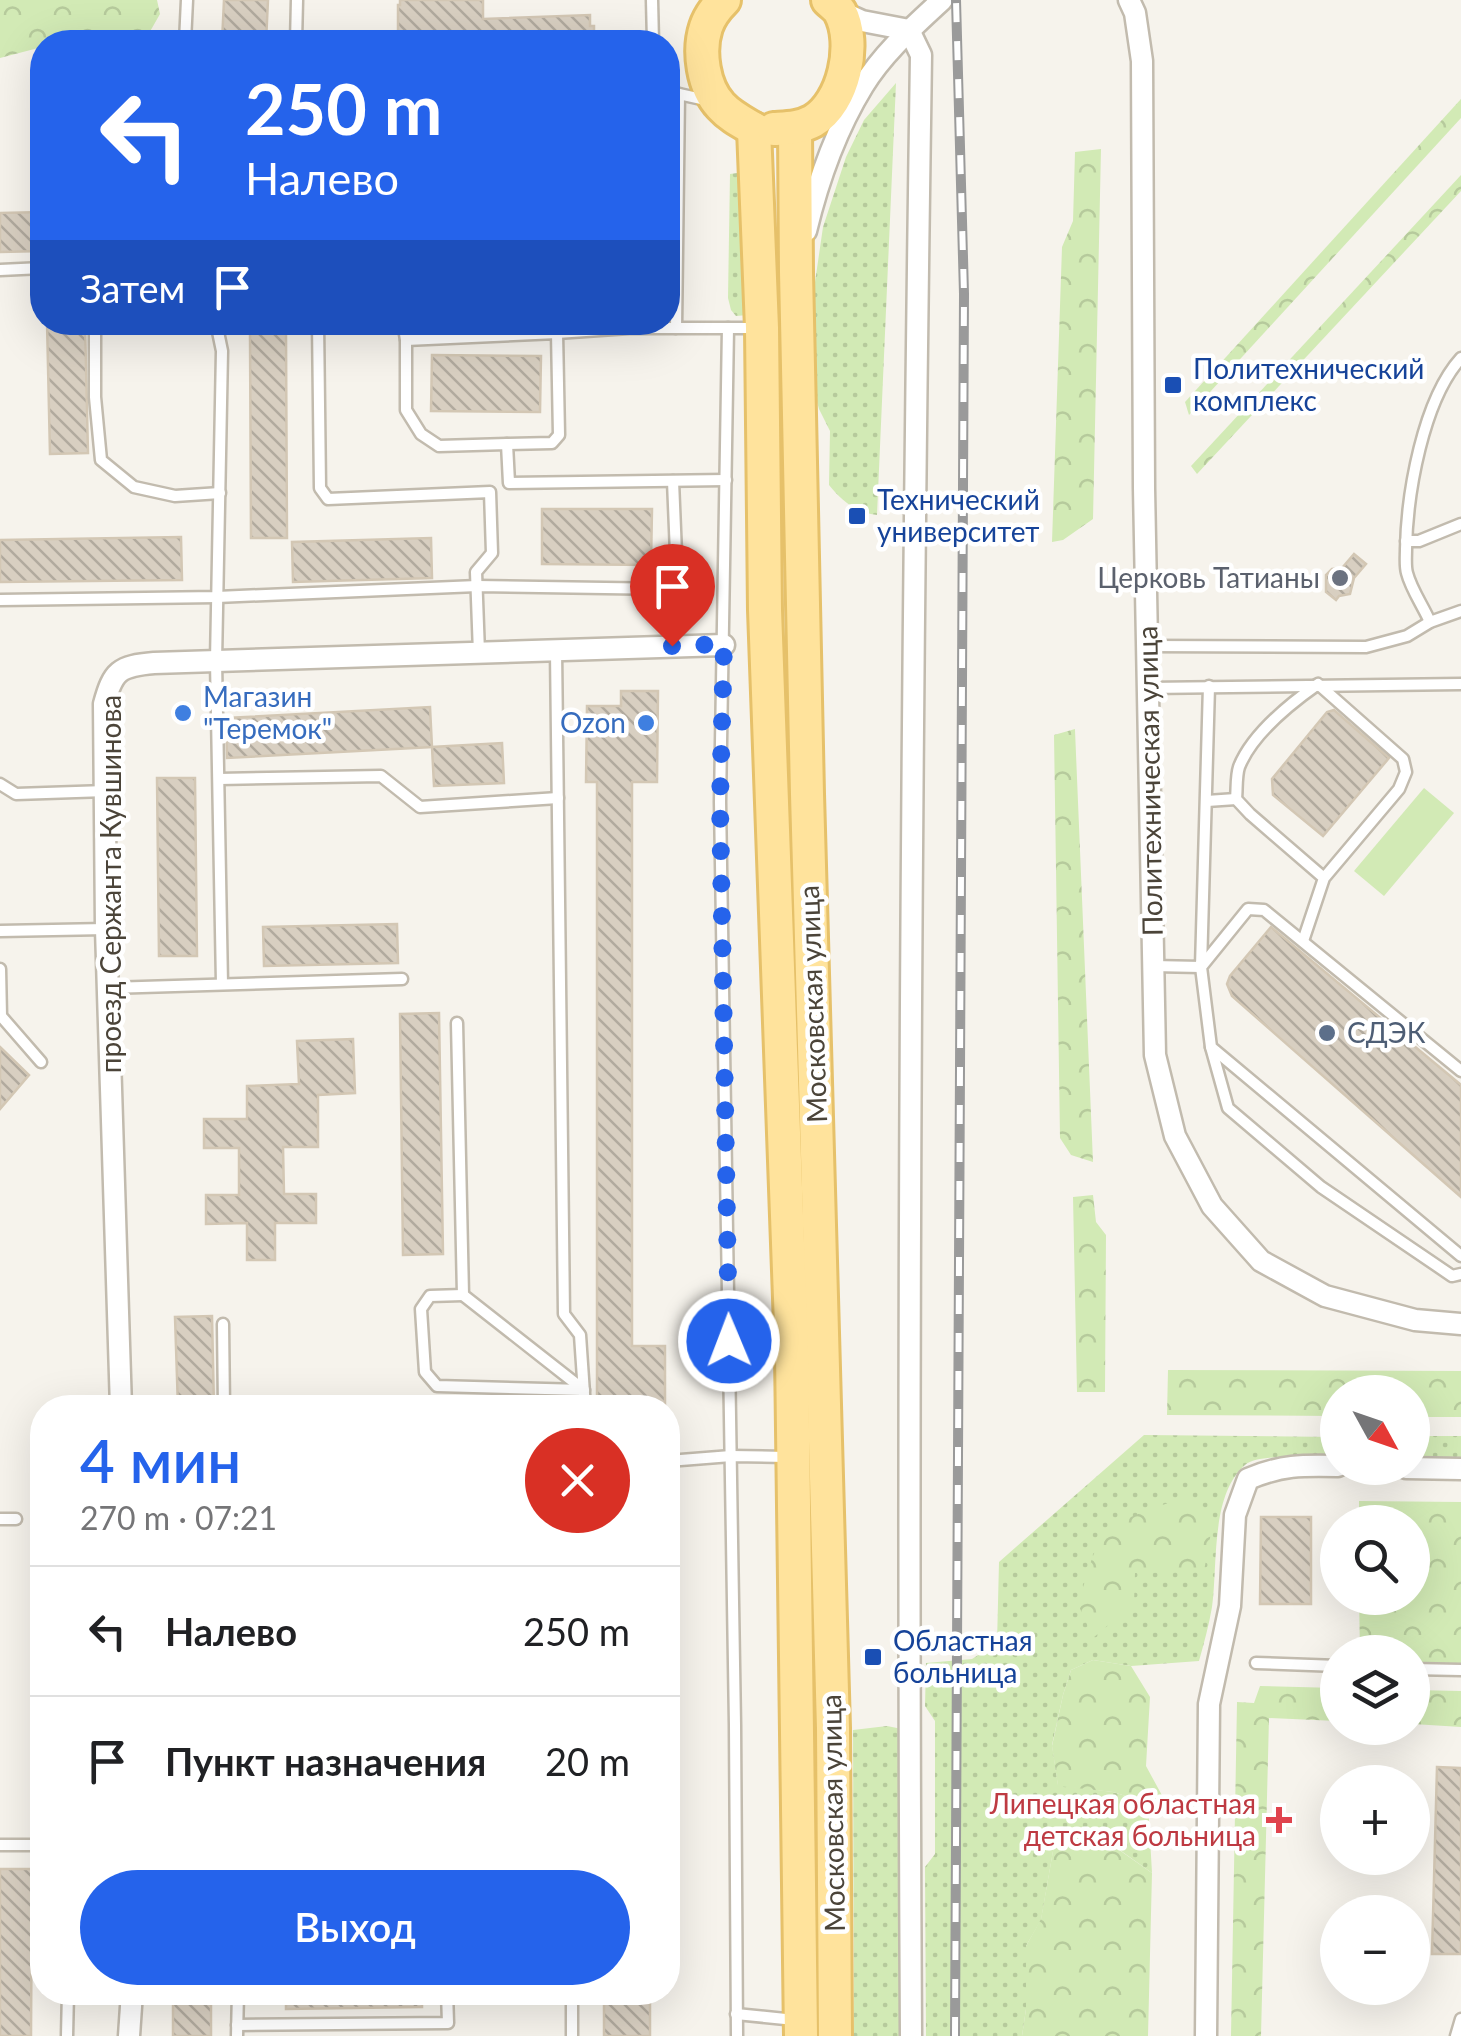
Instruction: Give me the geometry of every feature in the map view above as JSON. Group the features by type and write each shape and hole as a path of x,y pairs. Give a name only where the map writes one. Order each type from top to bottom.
{"main road":[{"path":"724,0 706,26 702,56 707,81 719,104 754,129 795,128 815,120 828,108 840,86 848,42 834,6"},
{"name":"Московская улица","path":"795,128 806,775 832,1715 834,2036"},
{"name":"Московская улица","path":"754,129 762,328 765,610 790,1314 801,2028"}],"street":[{"path":"796,272 814,197 864,84 909,30 942,0"},
{"name":"Политехническая улица","path":"1129,0 1142,61 1144,488 1155,1055 1175,1136 1212,1206 1261,1261 1324,1296 1416,1320 1460,1319"},
{"path":"834,6 862,21 909,30"},
{"path":"909,30 921,55 912,639 908,1637 911,2036"},
{"path":"828,108 864,84"},
{"name":"проезд Сержанта Кувшинова","path":"121,1395 106,929 104,704 111,679 131,665 724,644"},
{"path":"1206,2036 1209,1704 1230,1606 1234,1515 1248,1479 1273,1468 1320,1465"},
{"path":"1430,1468 1461,1469"},
{"path":"129,2036 131,2005"}],"lane":[{"path":"186,30 187,0"},
{"path":"296,30 297,0"},
{"path":"652,0 653,30"},
{"path":"680,96 719,104"},
{"path":"0,270 30,269"},
{"path":"680,328 762,328"},
{"path":"728,328 720,802 737,2036"},
{"path":"96,335 101,460 134,487 175,496 220,493"},
{"path":"219,335 222,351 216,661 222,984"},
{"path":"318,335 320,488 328,499 490,492 492,553 476,572 479,654"},
{"path":"405,335 406,410 421,434 439,446 552,442 560,434 557,335"},
{"path":"406,340 517,335"},
{"path":"1430,622 1406,571 1406,519 1418,454 1436,398 1461,358"},
{"path":"507,444 509,483 726,480"},
{"path":"0,600 217,598 476,586 669,589 676,578 672,480"},
{"path":"1406,540 1419,541 1461,524"},
{"path":"1147,646 1366,647 1407,636 1430,622 1461,611"},
{"path":"556,651 564,1314 580,1335 584,1395"},
{"path":"1236,800 1238,768 1256,741 1282,709 1318,684"},
{"path":"1304,940 1324,878 1398,789 1406,772 1403,759 1318,684"},
{"path":"1148,688 1461,684"},
{"path":"1210,686 1201,967 1211,1046 1228,1108 1322,1187 1452,1276 1461,1274"},
{"path":"218,780 381,776 420,807 558,798"},
{"path":"0,784 16,794 106,791"},
{"path":"1208,801 1236,800 1324,878"},
{"path":"1201,967 1248,909 1264,910 1461,1070"},
{"path":"0,931 106,929"},
{"path":"1153,966 1201,967"},
{"path":"0,969 1,1016 41,1062"},
{"path":"108,988 402,979"},
{"path":"457,1023 463,1294"},
{"path":"1211,1046 1461,1256"},
{"path":"463,1294 584,1390 436,1386 425,1372 421,1309 430,1296 463,1294"},
{"path":"223,1324 224,1395"},
{"path":"680,1460 792,1457"},
{"path":"0,1519 16,1520"},
{"path":"1256,1663 1320,1665"},
{"path":"1430,1669 1461,1670"},
{"path":"0,1845 30,1845"},
{"path":"68,2005 68,2036"},
{"path":"238,2005 237,2030 448,2022 447,2005"},
{"path":"572,2005 572,2036"},
{"path":"736,2014 801,2028"}],"green space":[{"path":"0,0 157,0 160,14 151,30 30,30 30,50 0,58"},
{"path":"896,83 877,515 850,505 829,485 830,431 813,387 814,289 823,227 846,157 864,120"},
{"path":"1461,99 1461,118 1189,415 1185,402"},
{"path":"1101,149 1093,519 1063,540 1052,542 1062,247 1073,221 1075,152"},
{"path":"737,173 749,181 748,315 736,316 728,298 730,174"},
{"path":"1461,175 1461,191 1197,474 1191,466"},
{"path":"1075,729 1093,1162 1071,1155 1060,1138 1054,735"},
{"path":"1424,788 1454,813 1384,896 1354,871"},
{"path":"1093,1195 1096,1222 1106,1235 1105,1392 1077,1392 1073,1197"},
{"path":"1168,1370 1461,1371 1461,1417 1430,1417 1430,1375 1320,1375 1320,1416 1167,1415"},
{"path":"1144,1435 1320,1437 1320,1458 1253,1461 1234,1478 1221,1512 1212,1607 1199,1661 1131,1666 1093,1660 1071,1670 1052,1745 1058,1785 1113,1792 1148,1803 1152,1873 1096,1833 1056,1834 1041,1920 1026,1946 1022,2036 926,2036 925,1867 935,1854 935,1721 925,1706 926,1663 972,1659 997,1643 999,1562"},
{"path":"1430,1436 1461,1436 1461,1462 1430,1461"},
{"path":"1177,1500 1203,1506 1212,1527 1204,1571 1135,1573 1134,1603 1093,1638 1078,1604 1099,1542 1118,1524"},
{"path":"1359,1501 1461,1502 1461,1663 1430,1663 1430,1635 1360,1635 1359,1615 1430,1615 1430,1505 1359,1505"},
{"path":"1093,1660 1131,1666 1150,1697 1146,1766 1170,1810 1113,1792 1058,1786 1052,1746 1063,1695 1071,1670"},
{"path":"1260,1686 1320,1688 1320,1720 1269,1718 1261,2036 1231,2036 1237,1702 1254,1703"},
{"path":"1430,1690 1461,1691 1461,1727 1430,1725"},
{"path":"887,1726 902,1729 901,2036 854,2036 853,1730"},
{"path":"1095,1833 1152,1873 1148,2036 1022,2036 1026,1946 1041,1919 1056,1834"}],"building":[{"path":"224,0 268,0 267,30 223,30"},
{"path":"400,0 483,0 483,19 590,15 594,30 398,30"},
{"path":"30,212 30,251 0,252 0,213"},
{"path":"47,335 85,335 88,453 50,454"},
{"path":"250,335 286,335 287,538 251,538"},
{"path":"432,355 541,356 540,412 431,411"},
{"path":"542,509 652,509 651,565 542,564"},
{"path":"181,537 182,580 0,582 0,540"},
{"path":"431,538 432,578 293,582 292,542"},
{"name":"Церковь Татианы","path":"1354,554 1366,564 1354,578 1350,594 1336,600 1326,592 1326,575 1332,569 1342,568"},
{"path":"621,691 658,691 657,782 632,782 632,1346 665,1346 665,1395 597,1395 597,782 586,782 587,706 621,706"},
{"path":"430,707 432,747 227,758 226,718"},
{"path":"1334,710 1389,758 1323,836 1273,795 1272,779 1327,712"},
{"path":"502,743 504,783 434,786 432,747"},
{"path":"157,778 195,778 197,956 159,956"},
{"path":"397,924 398,963 264,966 263,927"},
{"path":"1271,927 1461,1085 1461,1197 1232,996 1227,984 1230,976"},
{"path":"439,1013 443,1254 403,1255 400,1014"},
{"path":"353,1039 355,1093 318,1095 318,1147 283,1147 284,1194 316,1194 316,1223 275,1223 275,1260 247,1260 247,1223 206,1224 206,1195 239,1195 239,1148 204,1148 204,1119 247,1119 247,1086 299,1084 297,1041"},
{"path":"0,1047 29,1075 0,1109"},
{"path":"212,1316 214,1395 178,1395 175,1317"},
{"path":"1261,1517 1311,1517 1311,1604 1260,1604"},
{"path":"1437,1767 1461,1768 1461,1954 1432,1954"},
{"path":"0,1869 30,1869 31,2036 0,2036"},
{"path":"173,2005 211,2005 211,2036 173,2036"},
{"path":"286,2005 422,2005 422,2007 286,2009"},
{"path":"604,2005 650,2005 650,2036 604,2036"}],"railway":[{"path":"955,2036 964,294 956,0"}],"place":[{"name":"Политехнический комплекс","path":"1173,385"},
{"name":"Технический университет","path":"857,516"},
{"name":"Церковь Татианы","path":"1340,578"},
{"name":"Магазин \"Теремок\"","path":"183,713"},
{"name":"Ozon","path":"646,723"},
{"name":"СДЭК","path":"1327,1033"},
{"name":"Областная больница","path":"873,1657"},
{"name":"Липецкая областная детская больница","path":"1279,1820"}],"route":[{"path":"672,646 724,644 720,802 729,1341"}]}
